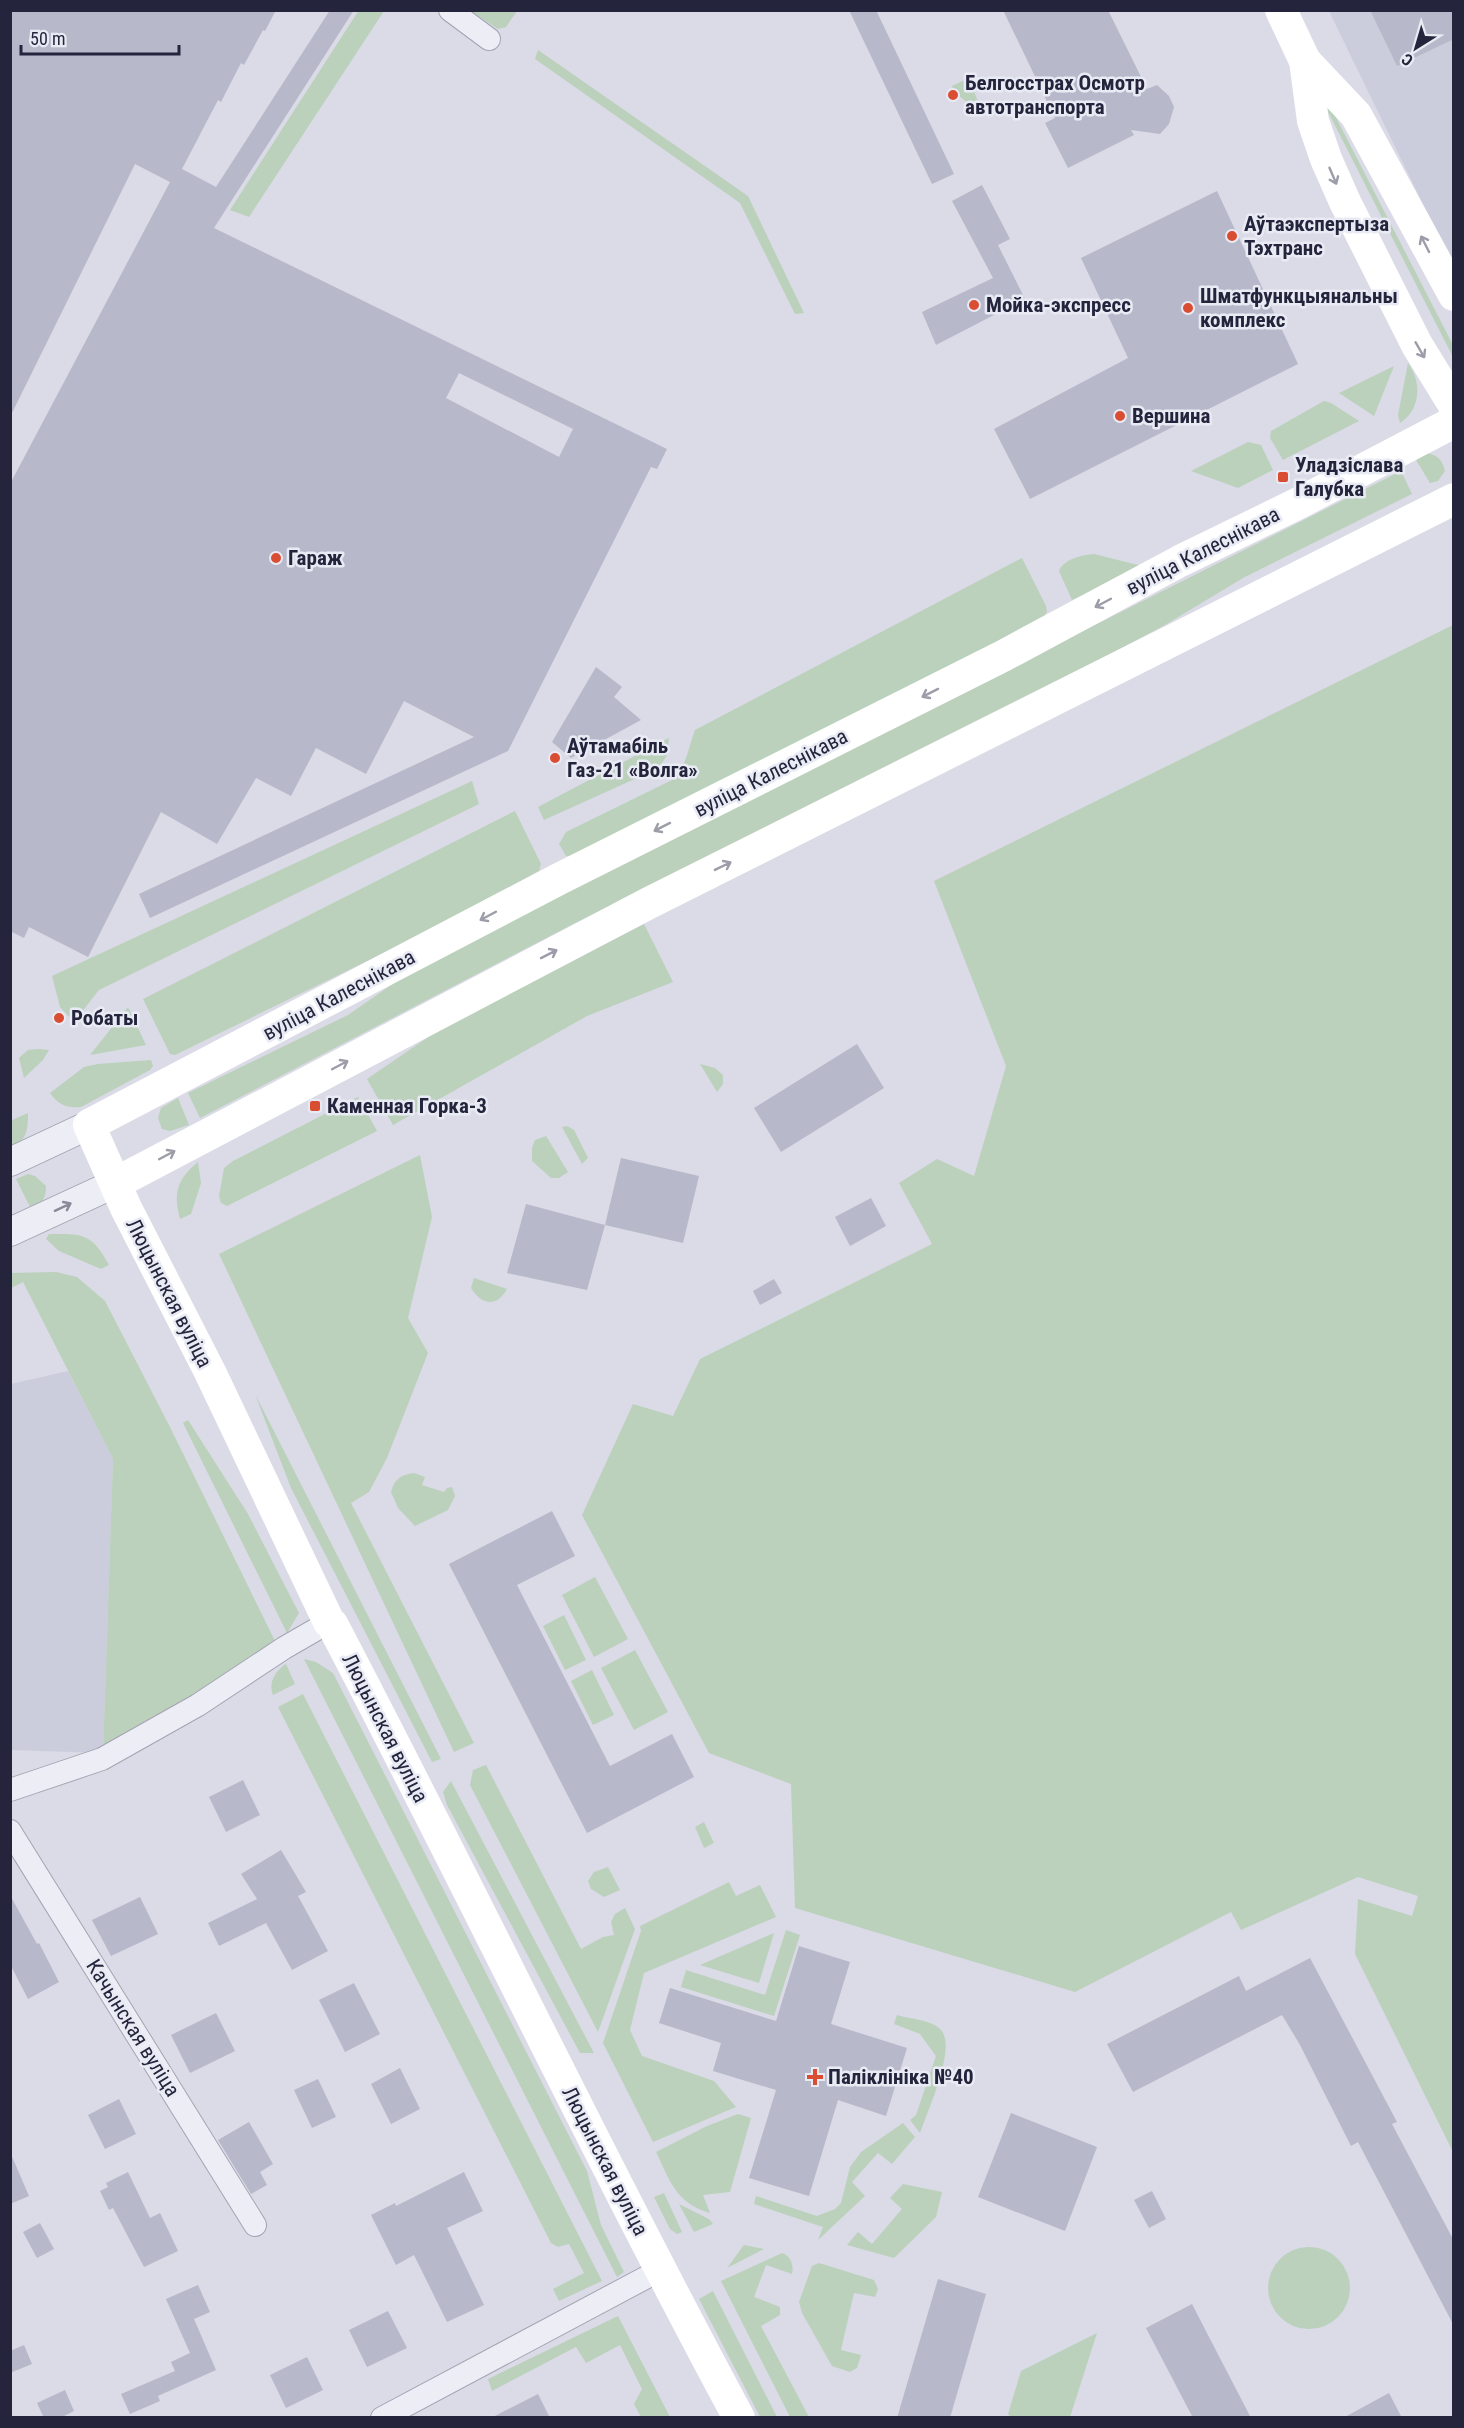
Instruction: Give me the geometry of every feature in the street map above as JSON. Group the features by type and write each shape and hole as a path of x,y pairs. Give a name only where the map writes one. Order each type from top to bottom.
{"main road":[{"path":"1281,10 1305,61 1313,121 1335,180 1413,338 1454,405"},
{"path":"1305,61 1356,115 1454,295"},
{"name":"вуліца Калеснікава","path":"89,1125 559,879 1003,656 1180,561 1301,502 1454,422"},
{"path":"89,1125 116,1183 636,909 1454,499"},
{"name":"Люцынская вуліца","path":"116,1183 210,1372 329,1622 360,1677 660,2270 739,2418"}],"street":[{"path":"450,10 489,39"},
{"name":"вуліца Калеснікава","path":"10,1162 89,1125"},
{"path":"10,1232 116,1183"},
{"path":"10,1790 102,1759 198,1705 284,1648 329,1622"},
{"name":"Качынская вуліца","path":"10,1831 255,2225"},
{"path":"382,2418 660,2270"}],"shaded area":[{"path":"1329,11 1453,11 1453,266"},
{"path":"68,1371 113,1459 103,1753 11,1750 11,1384"}],"green space":[{"path":"359,10 384,11 249,217 230,210"},
{"path":"517,10 506,27 498,29 471,11"},
{"path":"538,50 748,196 804,313 795,314 740,203 535,59"},
{"path":"969,78 980,107 973,107 954,92 952,86"},
{"path":"1321,98 1328,102 1453,345 1453,357"},
{"path":"1408,363 1416,378 1417,395 1412,410 1400,423 1398,415"},
{"path":"1394,366 1374,416 1339,393"},
{"path":"1324,401 1359,421 1283,460 1270,438 1271,431"},
{"path":"1248,442 1261,445 1273,470 1238,488 1191,471"},
{"path":"1427,453 1439,459 1445,471 1438,481 1430,483 1416,460"},
{"path":"1401,471 1412,494 1243,578 1165,625 1116,651 751,837 577,922 200,1118 188,1093 348,1015 420,965"},
{"path":"1094,554 1142,566 1072,600 1059,571 1069,561"},
{"path":"1022,558 1046,606 1047,612 1041,620 578,857 566,856 559,844 566,832 674,779 685,762 695,730"},
{"path":"1453,625 1453,2152 1355,1954 1358,1899 1412,1916 1418,1896 1358,1877 1241,1930 1231,1912 1075,1992 795,1908 791,1784 709,1753 582,1515 633,1404 673,1416 700,1359 932,1244 899,1183 937,1159 974,1176 1006,1066 934,881"},
{"path":"669,738 667,755 659,768 544,820 538,807"},
{"path":"472,781 479,804 99,990 74,1022 60,1007 52,976"},
{"path":"515,811 541,864 539,871 404,943 175,1055 170,1054 143,999"},
{"path":"644,924 673,982 587,1016 393,1125 367,1079 462,1014"},
{"path":"128,1007 146,1045 90,1055"},
{"path":"28,1050 49,1050 43,1060 24,1078 19,1058"},
{"path":"151,1060 153,1066 150,1070 81,1107 63,1105 50,1093 84,1067"},
{"path":"700,1064 715,1068 723,1075 723,1084 717,1092"},
{"path":"358,1097 377,1131 227,1206 221,1203 219,1196 224,1168 233,1161"},
{"path":"178,1098 189,1125 170,1131 162,1129 158,1118 161,1108"},
{"path":"28,1113 28,1124 23,1138 10,1147 10,1121"},
{"path":"567,1126 574,1130 588,1158 582,1164 562,1127"},
{"path":"546,1136 568,1172 559,1178 551,1178 532,1161 532,1148 535,1140"},
{"path":"420,1155 432,1217 408,1318 428,1353 387,1458 369,1492 351,1503 474,1743 454,1752 219,1254"},
{"path":"198,1162 201,1183 191,1214 180,1219 177,1202 178,1187 185,1174"},
{"path":"28,1174 35,1176 46,1186 43,1200 32,1211 16,1179"},
{"path":"49,1234 85,1237 92,1241 109,1265 101,1269 59,1251 46,1239"},
{"path":"56,1272 77,1277 105,1301 276,1643 103,1753 113,1459 23,1282 11,1288 10,1273"},
{"path":"474,1278 507,1289 494,1302 484,1301 471,1288"},
{"path":"255,1394 441,1759 432,1762 291,1488"},
{"path":"188,1420 248,1514 299,1613 287,1633 183,1423"},
{"path":"414,1473 425,1477 422,1485 444,1492 447,1488 452,1487 455,1496 448,1510 415,1526 398,1508 391,1492 399,1478"},
{"path":"595,1577 628,1639 594,1657 562,1595"},
{"path":"564,1615 586,1660 565,1670 543,1626"},
{"path":"635,1650 668,1712 634,1730 601,1668"},
{"path":"304,1659 316,1662 333,1673 587,2171 601,2225 624,2272 617,2277"},
{"path":"286,1664 295,1684 273,1695 271,1686 274,1678"},
{"path":"592,1670 614,1715 593,1725 571,1681"},
{"path":"303,1694 602,2281 559,2301 553,2289 584,2273 569,2244 558,2247 551,2243 278,1707"},
{"path":"486,1765 581,1949 603,1937 614,1935 611,1922 615,1914 625,1908 635,1929 598,2032 470,1785 473,1770"},
{"path":"451,1781 594,2053 580,2053 447,1805 443,1792"},
{"path":"704,1822 714,1843 704,1848 695,1827"},
{"path":"608,1867 620,1890 604,1897 591,1889 588,1881 594,1872"},
{"path":"729,1882 736,1896 760,1885 776,1917 644,1973 630,2030 642,2056 714,2081 736,2107 653,2142 603,2043 641,1931 640,1926"},
{"path":"786,1930 800,1935 774,2016 681,1987 686,1970 765,1995"},
{"path":"774,1933 759,1983 700,1965"},
{"path":"897,2015 933,2024 941,2030 945,2039 943,2065 920,2133 910,2120 916,2115 936,2056 920,2034 894,2024"},
{"path":"738,2114 751,2118 730,2192 703,2195 710,2213 698,2209 676,2190 656,2152 707,2126"},
{"path":"903,2123 915,2137 892,2164 878,2153 852,2182 865,2196 818,2240 823,2227 754,2204 756,2196 817,2216 835,2209 841,2203 850,2167 861,2152"},
{"path":"903,2184 942,2192 936,2217 894,2258 847,2245 858,2232 872,2244 902,2209 890,2198"},
{"path":"664,2193 682,2232 677,2234 670,2229 654,2197"},
{"path":"679,2204 709,2219 713,2224 694,2232"},
{"path":"744,2245 764,2249 727,2268"},
{"path":"1309,2247 1325,2250 1338,2259 1347,2272 1350,2288 1347,2304 1338,2317 1325,2326 1309,2329 1293,2326 1280,2317 1271,2304 1268,2288 1271,2272 1280,2259 1293,2250"},
{"path":"782,2253 791,2261 792,2274 766,2265 754,2297 780,2307 780,2315 761,2326 809,2417 790,2417 721,2281"},
{"path":"819,2263 874,2280 878,2289 875,2297 854,2293 841,2350 861,2355 857,2368 850,2372 832,2366 802,2313 799,2302 812,2266"},
{"path":"713,2291 777,2417 760,2417 699,2299"},
{"path":"618,2316 670,2417 641,2417 634,2404 642,2389 620,2345 586,2363 576,2347 492,2391 488,2379"},
{"path":"1097,2333 1070,2417 1010,2417 1008,2414 1021,2371"}],"building":[{"path":"10,10 276,10 244,65 241,63 221,102 218,100 182,169 216,187 330,10 354,10 214,228 667,449 657,469 651,467 508,751 150,918 139,894 474,737 404,701 366,774 316,748 291,796 256,778 217,844 161,812 88,957 29,927 24,938 10,931 10,484 170,182 135,164 10,417","holes":["459,373 573,429 559,457 446,398"]},
{"path":"849,10 876,10 954,174 932,184"},
{"path":"1003,10 1108,10 1147,89 1157,85 1169,96 1174,107 1169,124 1160,134 1131,130 1134,135 1068,168 1045,123 1055,118"},
{"path":"1370,10 1454,10 1454,39 1397,66"},
{"path":"982,185 1010,239 998,245 1025,299 936,345 922,312 993,278 952,201"},
{"name":"Шматфункцыянальны комплекс","path":"1217,191 1298,364 1030,499 994,429 1128,358 1081,258"},
{"path":"596,667 622,687 614,697 641,720 571,758 552,742"},
{"path":"857,1044 884,1088 781,1152 754,1108"},
{"path":"621,1158 699,1176 683,1243 605,1225"},
{"path":"871,1198 886,1226 850,1246 835,1217"},
{"path":"526,1204 605,1225 587,1290 507,1273"},
{"path":"774,1279 782,1293 760,1305 753,1291"},
{"path":"552,1511 575,1556 517,1585 610,1766 672,1734 694,1777 587,1833 449,1564"},
{"path":"243,1780 260,1815 226,1832 209,1797"},
{"path":"281,1850 306,1892 298,1896 328,1951 292,1970 266,1923 219,1946 208,1923 257,1899 241,1874"},
{"path":"10,1895 59,1982 28,1999 10,1964"},
{"path":"140,1897 158,1934 111,1956 92,1920"},
{"name":"Паліклініка №40","path":"799,1946 850,1962 831,2024 907,2048 886,2116 838,2100 809,2196 749,2178 776,2090 713,2071 721,2043 659,2023 670,1988 776,2021"},
{"path":"1310,1958 1397,2122 1392,2124 1454,2241 1454,2326 1358,2142 1351,2146 1300,2045 1282,2015 1133,2092 1107,2044 1239,1976 1246,1991"},
{"path":"354,1983 380,2034 345,2052 319,2000"},
{"path":"216,2013 235,2051 190,2073 171,2035"},
{"path":"400,2068 420,2109 391,2124 371,2084"},
{"path":"318,2079 336,2117 312,2128 294,2090"},
{"path":"119,2099 136,2134 105,2149 88,2115"},
{"path":"1011,2113 1097,2147 1065,2231 978,2197"},
{"path":"249,2122 273,2164 260,2172 267,2185 251,2194 218,2140"},
{"path":"10,2152 29,2196 10,2204"},
{"path":"128,2172 150,2218 160,2213 178,2251 144,2267 113,2208 109,2210 100,2191 108,2187 106,2183"},
{"path":"464,2172 483,2211 447,2228 484,2305 447,2322 414,2255 396,2265 371,2215 395,2203 396,2206"},
{"path":"1152,2191 1166,2219 1149,2228 1134,2200"},
{"path":"40,2223 54,2249 37,2258 23,2232"},
{"path":"938,2279 986,2294 950,2418 897,2418"},
{"path":"198,2285 210,2312 194,2319 216,2370 158,2396 160,2401 130,2414 121,2394 175,2371 171,2362 190,2353 166,2299"},
{"path":"1192,2304 1251,2418 1193,2418 1146,2328"},
{"path":"388,2311 407,2348 367,2367 349,2330"},
{"path":"24,2345 32,2364 10,2373 10,2351"},
{"path":"307,2357 323,2390 286,2408 270,2375"},
{"path":"65,2390 74,2411 60,2418 44,2418 37,2403"},
{"path":"1389,2393 1402,2418 1343,2418"},
{"path":"538,2394 550,2418 491,2418"}],"place":[{"name":"Белгосстрах Осмотр автотранспорта","path":"953,95"},
{"name":"Аўтаэкспертыза Тэхтранс","path":"1232,236"},
{"name":"Мойка-экспресс","path":"974,305"},
{"name":"Шматфункцыянальны комплекс","path":"1188,308"},
{"name":"Вершина","path":"1120,416"},
{"name":"Уладзіслава Галубка","path":"1283,477"},
{"name":"Гараж","path":"276,558"},
{"name":"Аўтамабіль Газ-21 «Волга»","path":"555,758"},
{"name":"Робаты","path":"59,1018"},
{"name":"Каменная Горка-3","path":"315,1106"},
{"name":"Паліклініка №40","path":"815,2077"}]}
